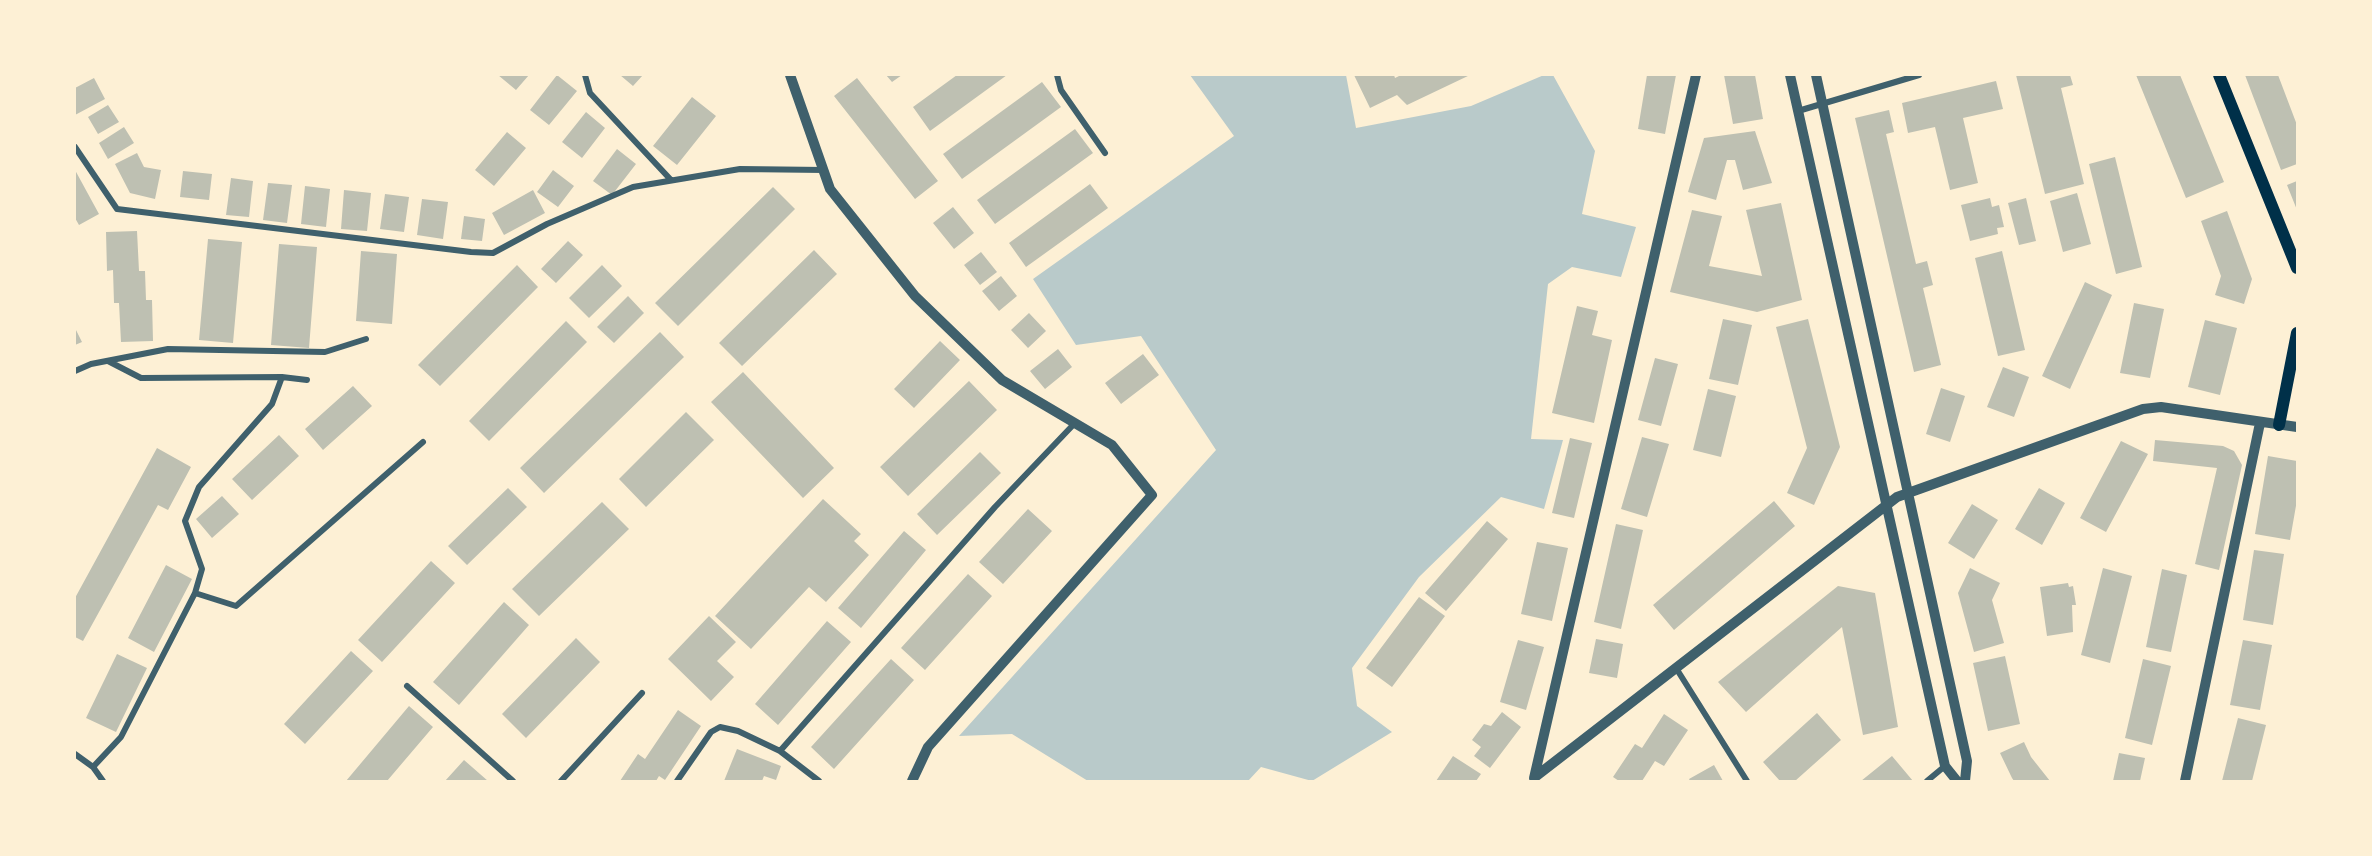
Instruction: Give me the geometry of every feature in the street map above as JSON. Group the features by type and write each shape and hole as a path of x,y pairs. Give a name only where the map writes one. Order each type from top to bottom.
{"main road":[{"path":"2219,75 2297,268"},
{"path":"2278,425 2297,333"}],"street":[{"path":"585,75 590,93 670,180"},
{"path":"790,75 830,189 915,296 1002,380 1112,445 1152,495 928,747 912,781"},
{"path":"1057,75 1061,90 1105,153"},
{"path":"1533,779 1696,75"},
{"path":"1790,75 1945,766 1957,781"},
{"path":"1816,75 1967,761 1965,781"},
{"path":"1798,111 1919,75"},
{"path":"75,147 117,209 493,253 547,224 633,187 740,169 824,170"},
{"path":"75,371 107,361 168,349 325,352 366,339"},
{"path":"107,361 141,378 282,377 307,380"},
{"path":"93,766 121,737 195,593 202,569 185,520 199,487 272,405 282,377"},
{"path":"1533,779 1887,505 1908,493 2142,409 2161,407 2297,427"},
{"path":"2185,781 2260,423"},
{"path":"780,751 995,507 1074,424"},
{"path":"195,593 236,606 423,442"},
{"path":"1676,668 1747,781"},
{"path":"407,686 513,781"},
{"path":"561,781 642,693"},
{"path":"677,781 711,732 720,727 738,730 780,751 819,781"},
{"path":"75,754 93,766 103,781"},
{"path":"1927,781 1945,766"}],"shaded area":[{"path":"1190,75 1346,75 1356,128 1471,106 1544,75 1553,75 1595,151 1582,214 1636,227 1621,277 1572,267 1548,284 1531,439 1563,440 1544,509 1501,497 1419,577 1352,668 1357,706 1392,732 1312,781 1261,767 1248,781 1088,781 1012,734 959,736 1216,450 1141,336 1076,345 1033,279 1234,136"}],"building":[{"path":"498,75 529,75 516,90"},
{"path":"557,75 577,91 549,125 530,110"},
{"path":"620,75 643,75 633,86"},
{"path":"886,75 902,75 892,82"},
{"path":"957,75 1007,75 930,131 913,107"},
{"path":"1354,75 1394,75 1395,78 1401,75 1470,75 1407,105 1397,95 1370,108"},
{"path":"1647,75 1676,75 1665,134 1638,129"},
{"path":"1724,75 1755,75 1763,119 1733,124"},
{"path":"2016,75 2070,75 2073,85 2061,88 2084,184 2045,194"},
{"path":"2136,75 2180,75 2224,182 2186,198"},
{"path":"2245,75 2278,75 2297,125 2297,164 2281,170"},
{"path":"94,78 105,99 75,115 75,88"},
{"path":"857,78 938,181 915,199 834,96"},
{"path":"1996,81 2003,109 1963,118 1978,183 1950,190 1935,127 1908,133 1902,103"},
{"path":"1042,82 1061,107 962,179 943,154"},
{"path":"692,97 716,116 677,165 653,146"},
{"path":"108,105 119,122 98,134 88,117"},
{"path":"1889,110 1894,132 1886,134 1916,264 1927,261 1933,285 1923,288 1941,365 1914,372 1855,118"},
{"path":"586,112 605,128 582,158 562,142"},
{"path":"124,127 134,143 108,159 99,143"},
{"path":"1075,129 1093,153 995,224 977,200"},
{"path":"1755,131 1772,183 1743,190 1735,160 1727,160 1716,200 1688,192 1704,138"},
{"path":"507,132 526,148 494,186 475,170"},
{"path":"617,149 636,164 612,195 593,181"},
{"path":"137,153 144,167 161,170 155,199 130,193 115,164"},
{"path":"2115,157 2142,267 2116,274 2089,164"},
{"path":"75,170 99,214 79,225 75,218"},
{"path":"553,170 574,186 558,207 537,192"},
{"path":"183,171 212,174 209,200 180,197"},
{"path":"231,178 253,181 249,217 226,215"},
{"path":"2297,181 2297,210 2287,185"},
{"path":"268,183 292,185 287,223 263,220"},
{"path":"1090,184 1108,208 1026,267 1009,243"},
{"path":"305,186 330,189 326,227 301,224"},
{"path":"773,187 795,209 678,326 655,303"},
{"path":"344,190 371,193 367,231 341,229"},
{"path":"533,190 545,213 504,235 492,213"},
{"path":"2077,193 2091,244 2063,252 2050,201"},
{"path":"385,194 409,197 404,232 380,229"},
{"path":"1990,198 1992,207 1999,205 2004,227 1997,228 1998,234 1970,241 1961,205"},
{"path":"2026,198 2036,241 2019,245 2008,203"},
{"path":"422,199 448,202 443,239 417,235"},
{"path":"1781,203 1802,300 1757,312 1670,292 1692,210 1722,216 1709,266 1762,276 1746,210"},
{"path":"953,207 974,233 954,249 933,223"},
{"path":"2227,211 2252,279 2244,304 2215,295 2221,276 2201,221"},
{"path":"464,216 485,219 482,241 461,239"},
{"path":"137,231 139,271 145,271 146,300 152,300 153,341 121,342 119,303 114,303 113,270 107,271 106,232"},
{"path":"208,239 242,242 233,343 199,340"},
{"path":"568,241 583,255 556,283 541,269"},
{"path":"279,244 317,247 309,348 271,345"},
{"path":"814,250 837,274 742,366 719,343"},
{"path":"361,251 397,254 392,324 356,321"},
{"path":"2002,251 2025,350 1998,356 1975,258"},
{"path":"981,252 997,272 980,285 964,265"},
{"path":"517,265 538,287 440,386 418,365"},
{"path":"602,265 622,286 589,318 569,298"},
{"path":"1001,276 1017,296 999,311 982,291"},
{"path":"2085,282 2112,295 2070,389 2042,376"},
{"path":"628,296 644,313 614,343 597,327"},
{"path":"2134,303 2164,309 2150,378 2120,373"},
{"path":"1577,306 1598,311 1592,335 1612,340 1594,423 1552,413"},
{"path":"1029,313 1046,331 1028,348 1011,330"},
{"path":"1723,319 1752,325 1738,385 1709,379"},
{"path":"1808,319 1840,447 1814,505 1787,493 1807,448 1776,327"},
{"path":"2205,320 2237,328 2220,395 2188,387"},
{"path":"566,321 587,342 489,441 469,421"},
{"path":"75,328 82,342 75,345"},
{"path":"660,332 684,357 544,493 520,468"},
{"path":"940,341 960,360 914,408 894,389"},
{"path":"1058,349 1072,367 1045,389 1030,371"},
{"path":"1143,354 1159,375 1121,404 1105,383"},
{"path":"1655,358 1678,364 1661,426 1638,420"},
{"path":"2003,367 2029,377 2014,417 1987,407"},
{"path":"743,372 834,468 803,498 711,402"},
{"path":"969,381 997,410 908,496 880,467"},
{"path":"353,386 372,406 323,450 305,429"},
{"path":"1941,388 1965,396 1950,442 1926,434"},
{"path":"1708,389 1736,396 1721,457 1693,450"},
{"path":"686,412 714,440 646,507 619,479"},
{"path":"279,435 299,456 252,500 232,479"},
{"path":"1642,437 1669,444 1647,517 1621,509"},
{"path":"1570,438 1592,443 1574,518 1552,513"},
{"path":"2155,440 2223,446 2234,451 2242,465 2219,570 2195,564 2217,468 2153,461"},
{"path":"2121,441 2148,454 2106,532 2080,518"},
{"path":"157,448 191,467 168,510 158,505 83,641 75,637 75,598"},
{"path":"980,452 1001,473 937,535 917,514"},
{"path":"2268,456 2297,461 2297,500 2290,540 2255,534"},
{"path":"508,488 527,507 467,565 448,546"},
{"path":"2039,488 2065,503 2042,545 2015,529"},
{"path":"222,496 239,514 212,538 196,519"},
{"path":"823,499 861,534 854,541 869,555 826,602 809,587 751,649 715,616"},
{"path":"1774,501 1795,526 1674,630 1653,605"},
{"path":"602,502 629,529 539,616 512,589"},
{"path":"1972,504 1998,520 1974,559 1948,543"},
{"path":"1028,509 1052,531 1003,584 979,562"},
{"path":"1487,521 1508,539 1446,611 1425,593"},
{"path":"1616,524 1643,530 1621,629 1594,622"},
{"path":"904,531 926,550 861,628 838,608"},
{"path":"1537,542 1568,548 1552,621 1521,614"},
{"path":"2254,550 2284,554 2273,625 2243,620"},
{"path":"431,561 455,583 382,662 358,640"},
{"path":"166,565 192,579 154,652 128,638"},
{"path":"1970,568 2000,583 1992,600 2004,643 1974,652 1958,593"},
{"path":"2103,568 2132,576 2110,663 2081,655"},
{"path":"2162,569 2187,575 2171,652 2146,647"},
{"path":"968,574 992,596 925,670 901,648"},
{"path":"2068,583 2069,587 2073,586 2076,605 2072,605 2073,632 2047,636 2040,587"},
{"path":"1838,586 1875,593 1898,727 1863,735 1842,627 1746,712 1718,682"},
{"path":"1419,597 1445,616 1392,687 1366,668"},
{"path":"504,602 529,625 459,705 433,682"},
{"path":"709,616 736,642 717,661 734,677 711,701 668,659"},
{"path":"827,621 851,642 778,725 755,704"},
{"path":"576,638 600,662 526,738 502,714"},
{"path":"1596,639 1623,644 1617,678 1589,673"},
{"path":"1518,640 1544,647 1526,710 1500,702"},
{"path":"2243,640 2272,645 2260,710 2230,705"},
{"path":"351,651 373,671 305,744 284,724"},
{"path":"117,654 147,668 116,732 86,718"},
{"path":"2005,656 2020,724 1988,731 1973,663"},
{"path":"891,659 914,680 834,769 811,747"},
{"path":"2143,659 2171,666 2152,745 2125,738"},
{"path":"409,706 433,727 387,781 346,781"},
{"path":"678,710 701,726 665,780 659,776 656,781 620,781 638,754 645,759"},
{"path":"1502,712 1521,727 1490,768 1474,756 1481,747 1472,740 1484,724 1491,726"},
{"path":"1817,713 1841,740 1795,781 1780,781 1763,762"},
{"path":"1664,714 1688,730 1664,766 1655,761 1642,781 1619,781 1613,777 1635,744 1642,748"},
{"path":"2238,718 2266,725 2252,781 2222,781"},
{"path":"2024,742 2031,757 2050,781 2014,781 2012,778 2000,753"},
{"path":"737,749 781,766 776,780 764,776 762,781 724,781"},
{"path":"2119,753 2145,758 2140,781 2113,781"},
{"path":"1453,756 1481,774 1476,781 1436,781"},
{"path":"1892,756 1913,781 1861,781"},
{"path":"464,760 488,781 445,781"},
{"path":"1714,765 1723,781 1690,781 1689,779"}]}
